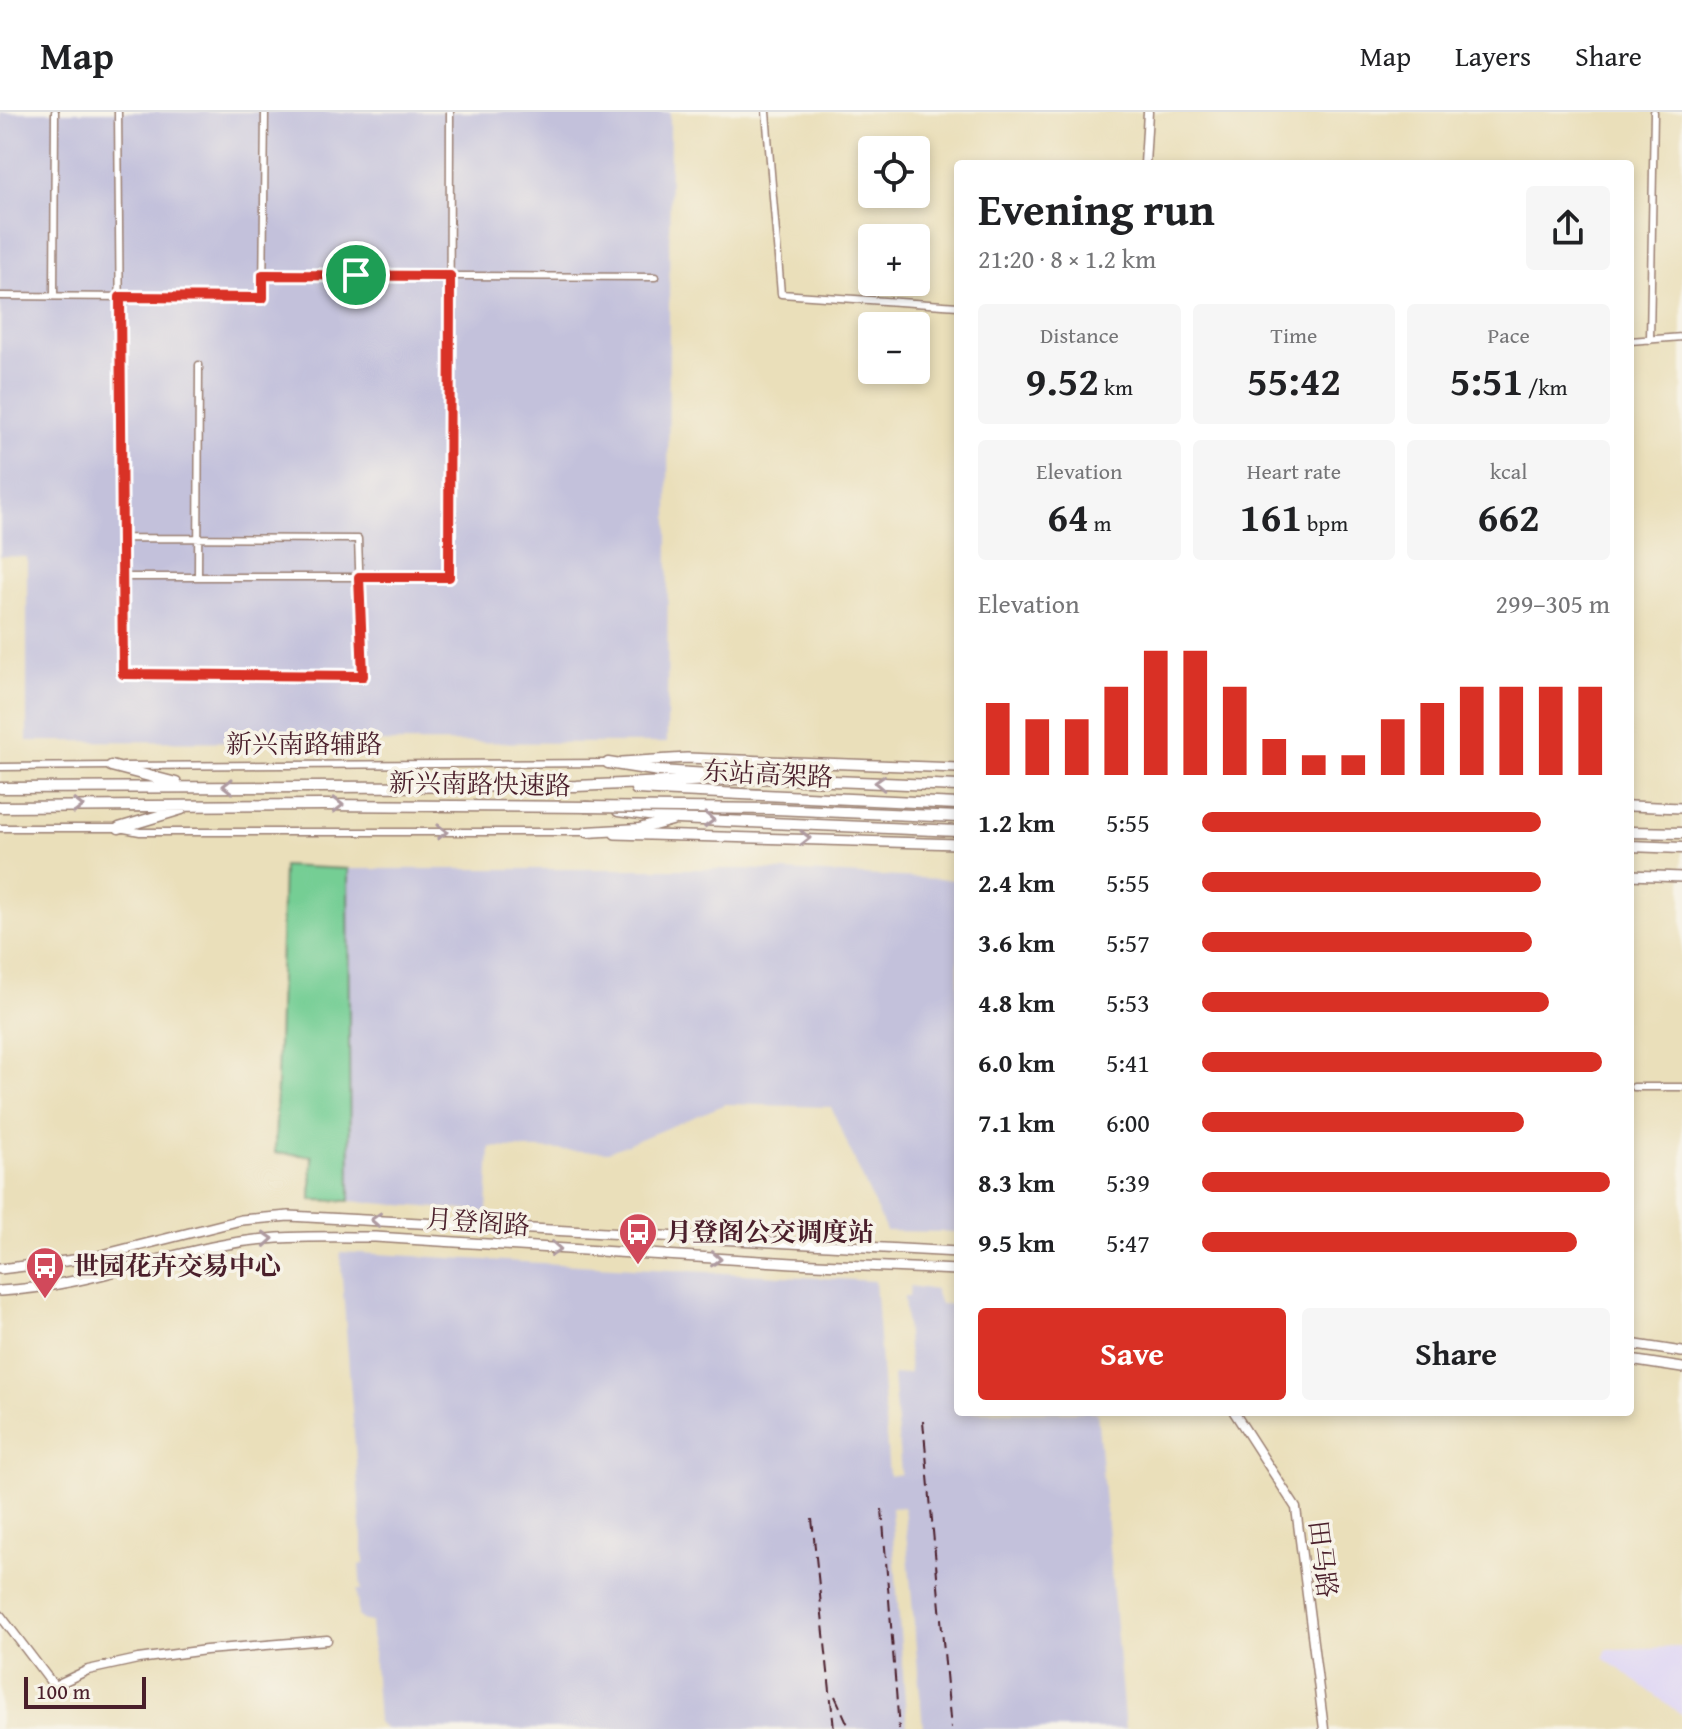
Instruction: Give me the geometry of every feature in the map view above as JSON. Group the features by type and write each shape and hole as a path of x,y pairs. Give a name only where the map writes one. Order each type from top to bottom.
{"main road":[{"path":"608,763 687,758 954,768"},
{"path":"608,763 659,771 758,778"},
{"path":"111,766 190,786"},
{"name":"新兴南路快速路","path":"0,788 576,786 758,778 954,786"},
{"name":"东站高架路","path":"576,786 954,804"},
{"path":"119,828 193,806"},
{"path":"1634,806 1682,808"},
{"name":"新兴南路快速路","path":"0,807 584,807 678,819 954,831"},
{"name":"东站高架路","path":"584,807 775,809 954,817"},
{"path":"587,832 639,829 678,819"},
{"path":"587,832 954,844"},
{"path":"1634,832 1682,833"},
{"path":"1634,846 1682,848"},
{"path":"1634,875 1682,877"},
{"name":"月登阁路","path":"0,1269 90,1258 241,1220 289,1216 954,1252"},
{"name":"月登阁路","path":"0,1291 66,1285 225,1244 287,1238 375,1237 724,1260 954,1270"},
{"path":"1634,1345 1682,1352"},
{"path":"1634,1361 1682,1368"}],"street":[{"path":"54,296 55,112"},
{"path":"118,112 123,674 363,676 358,539 122,538"},
{"path":"0,296 263,298 265,112"},
{"path":"122,577 449,577 450,112"},
{"path":"766,112 781,294 954,306"},
{"path":"1145,160 1148,112"},
{"path":"1650,340 1654,112"},
{"path":"263,275 655,277"},
{"path":"1634,341 1682,337"},
{"path":"198,577 199,365"},
{"name":"新兴南路辅路","path":"0,767 608,763"},
{"path":"0,828 119,828 140,832 587,832"},
{"path":"1634,1087 1682,1087"},
{"name":"田马路","path":"1237,1416 1296,1508 1324,1729"},
{"path":"0,1615 54,1686 88,1670 138,1659 327,1640"}],"shaded area":[{"path":"0,112 670,112 667,743 27,741 27,557 0,556"},
{"path":"348,869 745,869 954,880 954,1232 886,1231 831,1107 726,1104 608,1152 490,1147 487,1212 350,1201"},
{"path":"340,1252 875,1281 889,1476 901,1474 893,1375 910,1373 904,1297 909,1297 910,1286 935,1290 940,1304 954,1305 954,1416 1097,1416 1125,1729 923,1729 904,1507 891,1508 907,1729 385,1729 378,1722 371,1622 358,1616 357,1590 361,1590 359,1565 364,1564"},
{"path":"1682,1647 1682,1715 1604,1658 1606,1649"}],"green space":[{"path":"283,866 348,869 350,1201 311,1200 312,1156 275,1153"}],"railway":[{"path":"923,1421 951,1729"},
{"path":"882,1509 899,1729"},
{"path":"812,1519 834,1729"},
{"path":"835,1696 850,1729"}],"place":[{"name":"月登阁公交调度站","path":"638,1266"},
{"name":"世园花卉交易中心","path":"45,1300"}],"route":[{"path":"263,275 356,275 450,276 449,577 359,577 363,676 123,674 120,297 263,298 263,275"}]}
